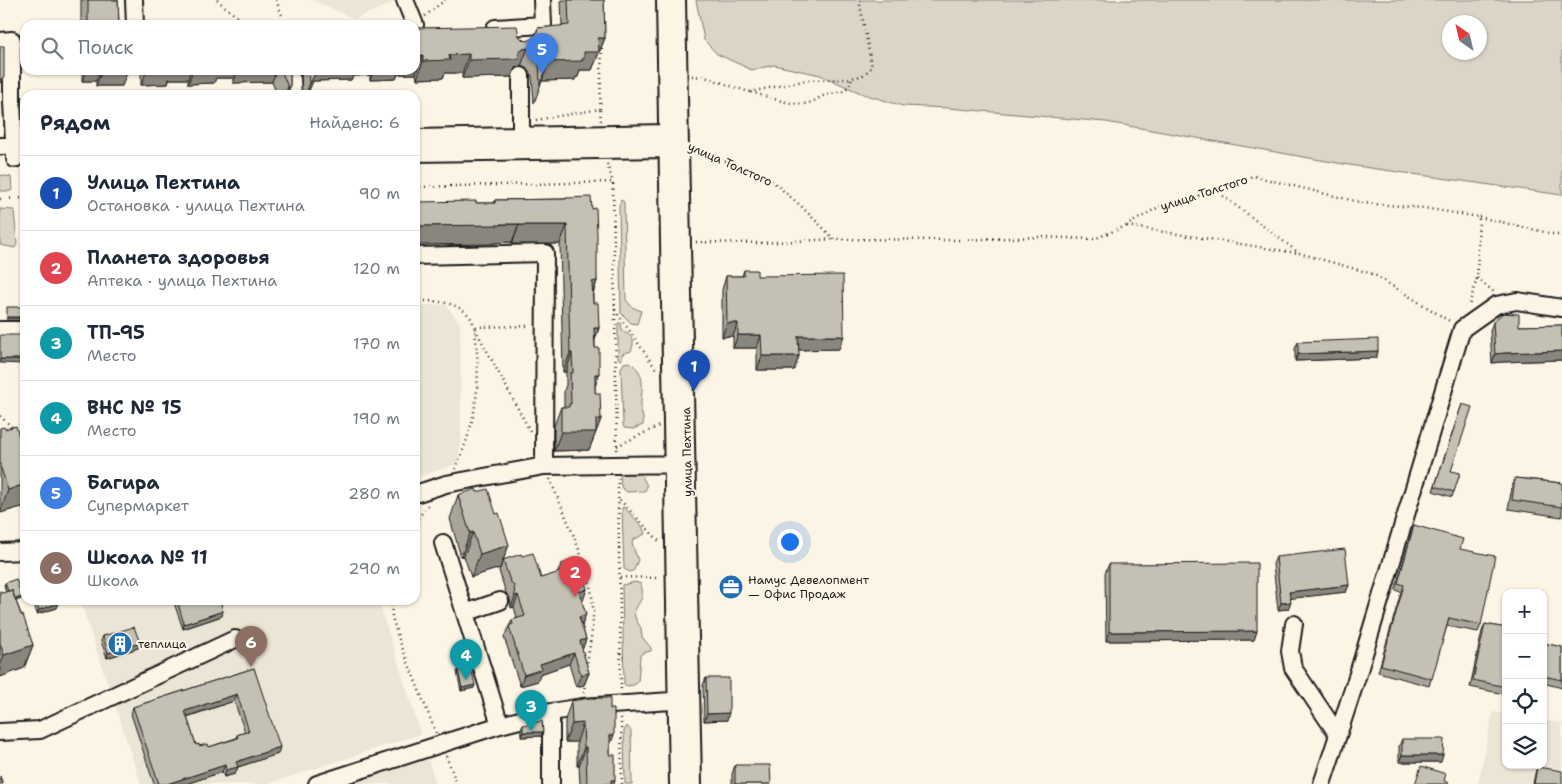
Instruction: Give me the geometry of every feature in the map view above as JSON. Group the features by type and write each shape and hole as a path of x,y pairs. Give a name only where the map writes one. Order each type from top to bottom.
{"street":[{"path":"134,0 135,20"},
{"path":"405,0 415,20"},
{"path":"483,28 521,34 543,25 542,0"},
{"name":"улица Пехтина","path":"665,0 680,464 684,700 678,784"},
{"name":"улица Пехтина","path":"677,0 679,75 671,141 682,241 680,464"},
{"path":"0,41 12,40 13,152"},
{"path":"521,76 521,137"},
{"path":"420,138 521,137 671,141"},
{"path":"420,152 521,137"},
{"path":"420,256 545,253 546,463"},
{"path":"1322,784 1462,328 1496,305 1517,301 1562,308"},
{"path":"0,330 20,330"},
{"path":"420,492 446,484 546,463 680,464"},
{"path":"443,543 500,725"},
{"path":"0,552 20,551"},
{"path":"464,613 500,601"},
{"path":"1294,624 1290,651 1293,668 1338,735"},
{"path":"0,732 40,730 235,639"},
{"path":"317,784 500,725 551,712 582,707 621,706 684,700"},
{"name":"улица Пехтина","path":"684,700 693,784"},
{"path":"551,712 551,784"}],"path":[{"path":"217,0 241,20"},
{"path":"276,0 283,18"},
{"path":"420,25 445,0"},
{"path":"750,92 808,80 862,76 872,67 859,0"},
{"path":"521,137 600,109 602,40"},
{"path":"679,75 705,77 792,103 808,103 819,97 844,92 849,87 852,78"},
{"name":"улица Толстого","path":"671,141 772,181 801,206 834,239 957,240 1039,237 1094,239 1126,226 1162,205 1215,190 1253,176 1363,203 1424,208 1478,217 1562,236"},
{"path":"420,187 613,182 622,784"},
{"path":"1215,190 1299,253"},
{"path":"0,199 20,198"},
{"path":"1126,226 1299,253 1374,274 1462,328 1477,278 1478,217"},
{"path":"682,241 760,244 834,239"},
{"path":"421,301 448,303 458,307 470,316 546,463 548,475 582,560 591,591 593,607 586,671"},
{"path":"614,308 660,374"},
{"path":"474,327 544,326"},
{"path":"446,484 463,453 473,421 478,390 474,327"},
{"path":"0,416 20,434"},
{"path":"619,499 658,539 660,549"},
{"path":"420,515 428,504"},
{"path":"620,578 664,578"},
{"path":"392,605 392,616 398,637 457,784"},
{"path":"582,707 585,680"}],"shaded area":[{"path":"312,0 399,0 355,19"},
{"path":"696,0 1562,0 1562,195 1349,165 1106,122 948,108 903,106 863,94 820,75 774,65 752,70 717,54 704,40"},
{"path":"0,175 11,177 11,191 0,191"},
{"path":"621,200 624,202 626,300 632,307 641,311 637,324 631,323 621,313 619,206"},
{"path":"0,209 14,210 17,244 15,248 0,245"},
{"path":"420,305 446,305 460,323 461,441 457,464 420,476"},
{"path":"618,323 621,323 622,331 631,337 633,341 631,351 622,354 622,360 618,357"},
{"path":"629,362 639,372 642,383 641,409 643,425 633,429 624,428 623,424 621,368 624,363"},
{"path":"635,469 642,476 647,486 645,491 627,492 621,487 620,473"},
{"path":"624,507 642,526 645,534 633,540 632,544 638,560 634,570 630,572 624,569 622,508"},
{"path":"635,582 641,584 642,593 641,600 634,613 641,628 642,637 651,648 651,651 642,653 640,656 638,682 634,685 626,686 624,684 622,585"},
{"path":"82,605 380,605 421,734 268,784 141,784"},
{"path":"1493,712 1502,713 1502,769 1547,769 1547,721 1562,723 1562,784 1478,784"},
{"path":"627,726 631,731 632,784 625,784 624,731"},
{"path":"428,759 436,784 344,784"}],"building":[{"path":"88,0 118,0 119,20 88,20"},
{"path":"568,0 604,0 605,38 598,38 599,52 584,52 584,59 582,61 548,62 540,85 539,58 533,49 523,49 519,52 518,59 469,60 469,54 449,55 450,60 423,61 423,55 420,55 420,28 517,26 519,36 523,40 528,41 536,36 538,28 569,25"},
{"path":"0,46 4,46 4,77 0,80"},
{"path":"283,75 290,75 290,87 288,87"},
{"path":"308,75 314,75 309,85"},
{"path":"591,197 592,209 596,208 597,281 592,282 593,303 598,303 599,328 594,328 595,348 599,348 599,374 595,374 595,393 600,393 601,419 596,419 596,432 561,432 561,407 569,407 569,404 571,404 570,373 573,373 572,353 570,353 567,225 420,226 420,202 476,201 476,203 495,203 495,200"},
{"path":"744,270 757,270 757,276 843,275 844,336 798,336 799,356 762,356 761,335 738,335 738,323 727,323 726,276 744,276"},
{"path":"7,307 20,307 20,317 7,317"},
{"path":"1503,313 1519,314 1519,326 1562,325 1562,351 1495,354 1493,322"},
{"path":"0,335 20,335 20,359 0,359"},
{"path":"1378,339 1378,351 1298,354 1298,342"},
{"path":"1462,404 1472,407 1451,471 1460,473 1454,492 1435,486"},
{"path":"16,426 20,440 20,486 8,490 0,468 0,428 4,427 5,429"},
{"path":"1515,478 1562,483 1562,507 1512,500"},
{"path":"476,489 477,492 488,489 496,514 499,513 509,545 480,554 473,532 470,533 458,495"},
{"path":"1414,525 1463,539 1460,549 1495,556 1481,625 1449,618 1432,679 1381,665 1404,585 1398,583"},
{"path":"1345,549 1349,585 1289,592 1291,602 1281,603 1276,557"},
{"path":"533,553 541,578 563,571 561,564 573,560 580,565 587,589 579,592 586,614 579,617 586,639 580,641 589,673 581,675 574,653 540,664 542,669 524,675 509,626 513,624 512,620 525,616 518,595 515,596 514,586 510,581 503,560 521,554 522,556"},
{"path":"1257,563 1257,631 1109,632 1109,564"},
{"path":"16,579 20,598 15,599 12,590 8,591 5,583"},
{"path":"12,590 33,645 4,655 0,643 0,591 2,593"},
{"path":"38,605 53,605 39,610"},
{"path":"178,605 221,605 223,611 184,624"},
{"path":"1485,624 1502,627 1502,686 1473,680"},
{"name":"теплица","path":"134,627 140,643 108,653 103,636"},
{"path":"1547,644 1562,647 1562,680 1547,677"},
{"path":"471,667 475,685 462,688 458,670"},
{"path":"254,668 280,747 236,762 238,767 226,770 225,765 167,784 159,784 133,707","holes":["237,694 249,731 237,735 238,738 209,747 208,744 199,746 199,744 196,745 185,711"]},
{"path":"706,678 729,678 729,713 707,714"},
{"path":"590,698 610,698 610,709 614,709 614,735 610,735 610,755 615,755 615,780 611,780 611,784 587,784 583,723 572,724 571,701"},
{"path":"542,721 543,732 523,732 523,725"},
{"path":"1402,739 1444,739 1443,755 1402,755"},
{"path":"735,765 770,765 771,784 735,784"},
{"path":"1421,766 1446,774 1444,781 1449,783 1415,784"},
{"path":"1537,769 1562,771 1562,784 1534,784"}],"place":[{"name":"Багира","path":"542,74"},
{"name":"Улица Пехтина","path":"694,391"},
{"name":"Намус Девелопмент — Офис Продаж","path":"731,587"},
{"name":"Планета здоровья","path":"575,597"},
{"name":"теплица","path":"120,644"},
{"name":"Школа № 11","path":"251,667"},
{"name":"ВНС № 15","path":"466,680"},
{"name":"ТП-95","path":"531,731"}]}
